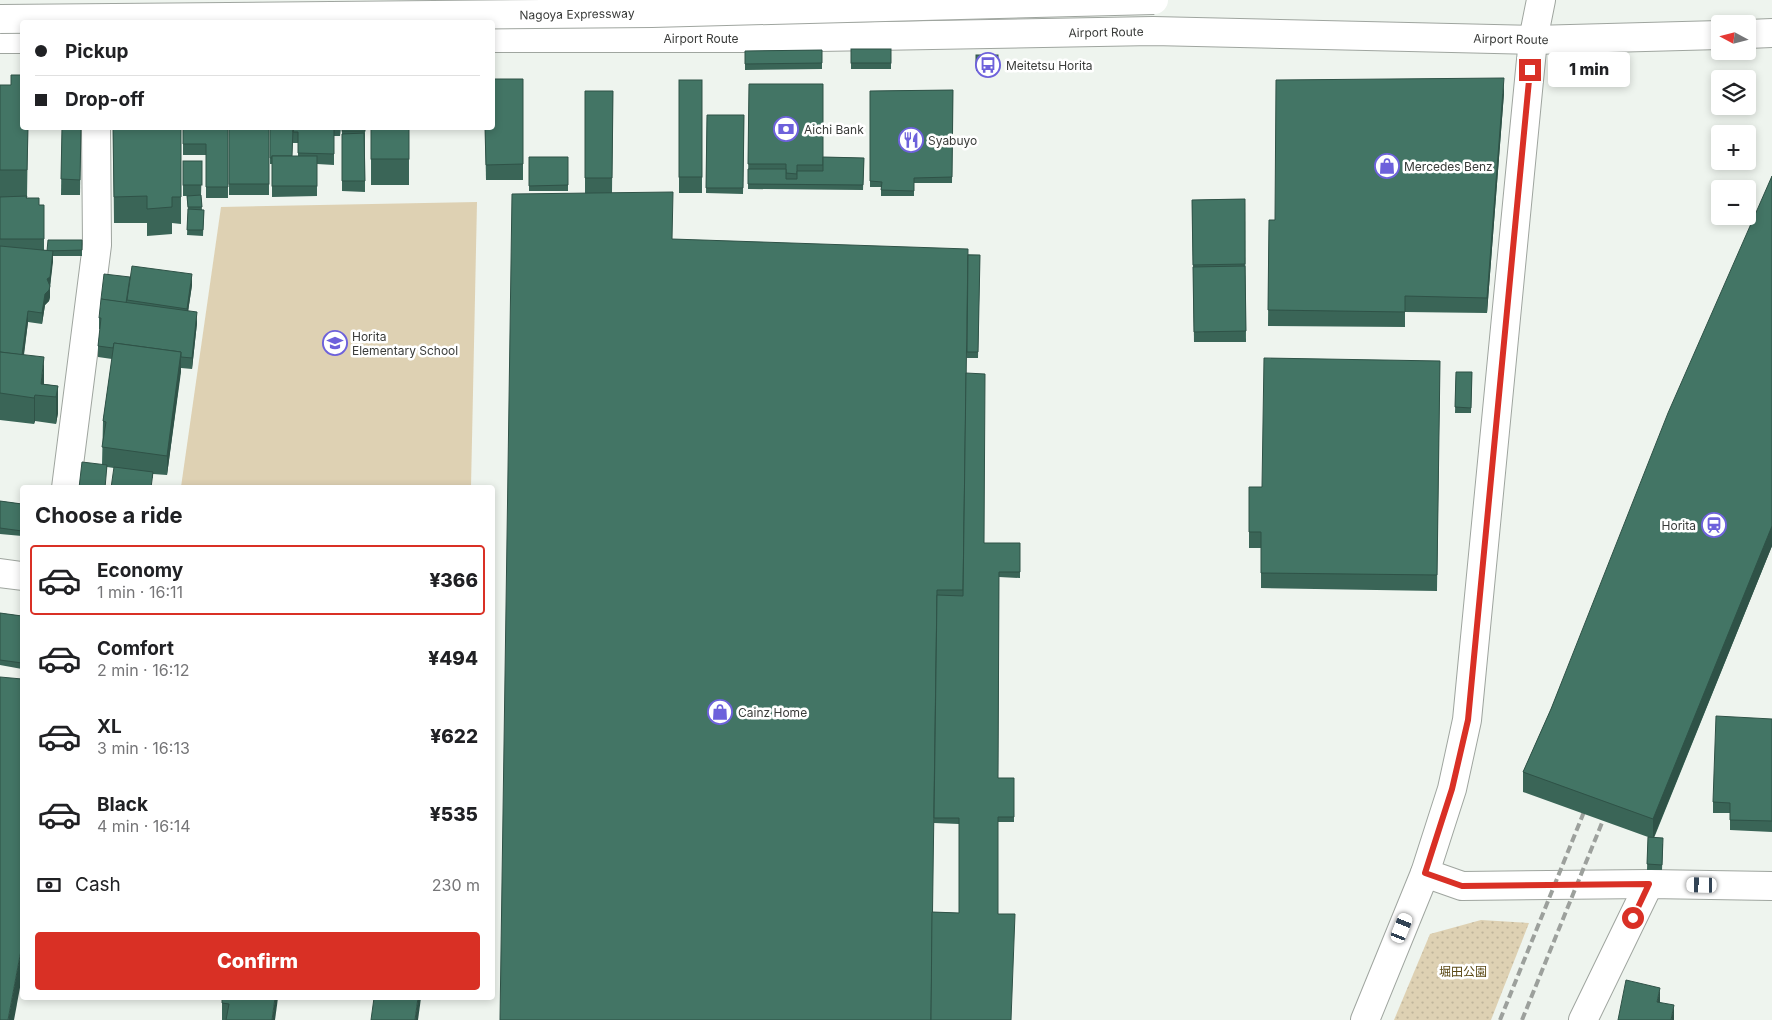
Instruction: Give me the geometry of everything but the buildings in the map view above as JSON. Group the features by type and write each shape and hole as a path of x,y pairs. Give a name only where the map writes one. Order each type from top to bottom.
{"main road":[{"path":"761,38 763,0"},
{"name":"Nagoya Expressway","path":"0,19 652,13 1154,0"},
{"path":"1365,1020 1425,873 1452,789 1468,720 1533,40 1541,0"},
{"name":"Airport Route","path":"495,38 761,38 1153,32 1533,40 1711,35"},
{"path":"1756,34 1772,34"},
{"path":"0,39 20,39"},
{"path":"66,485 96,245 96,130"},
{"path":"0,573 20,576"},
{"path":"1425,873 1462,886 1649,884 1772,886"},
{"path":"1583,1020 1649,884"}],"green space":[{"name":"Horita Elementary School","path":"477,202 471,485 181,485 221,207"},
{"name":"堀田公園","path":"1481,920 1529,923 1491,1020 1394,1020 1430,934"}],"railway":[{"path":"1500,1020 1588,802"},
{"path":"1522,1020 1608,808"}],"place":[{"name":"Meitetsu Horita","path":"988,65"},
{"name":"Aichi Bank","path":"786,129"},
{"name":"Syabuyo","path":"911,140"},
{"name":"Mercedes Benz","path":"1387,166"},
{"name":"Horita Elementary School","path":"335,343"},
{"name":"Horita","path":"1714,525"},
{"name":"Cainz Home","path":"720,712"}],"route":[{"path":"1530,70 1468,720 1452,789 1425,873 1462,886 1649,884 1633,918"}]}
